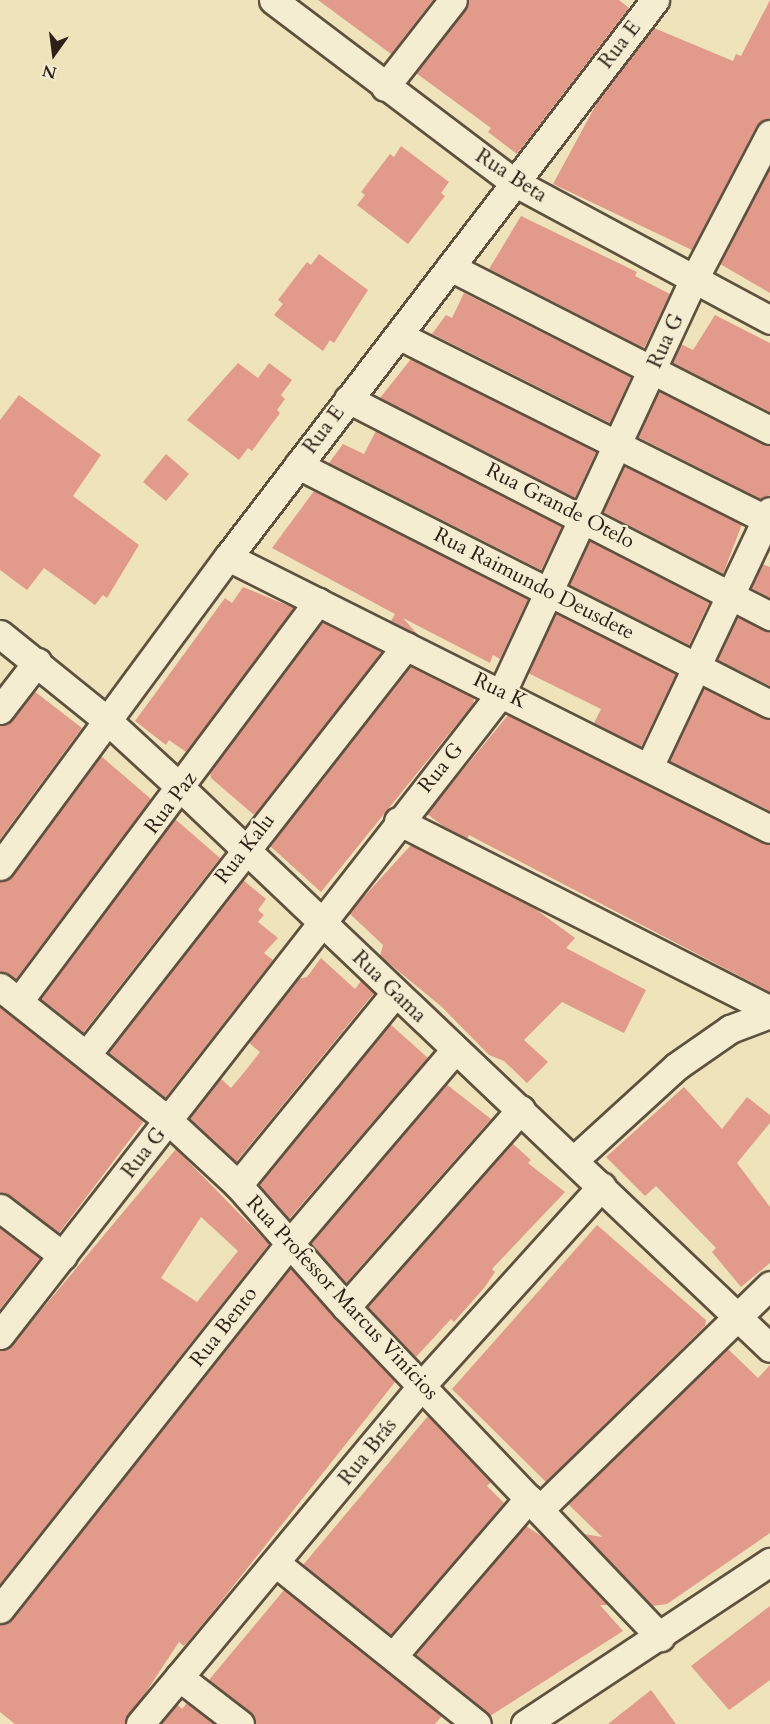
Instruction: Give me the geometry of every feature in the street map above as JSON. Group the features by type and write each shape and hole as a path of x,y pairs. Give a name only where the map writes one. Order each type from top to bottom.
{"street":[{"name":"Rua Beta","path":"273,0 385,87 514,182 693,281 770,320"},
{"path":"385,87 453,0"},
{"name":"Rua E","path":"0,866 228,557 348,399 400,336 514,182 655,0"},
{"name":"Rua G","path":"0,1335 323,924 398,821 502,692 693,281 770,134"},
{"path":"450,267 770,430"},
{"path":"400,336 617,448 769,517 649,767"},
{"name":"Rua Grande Otelo","path":"348,399 584,517 770,616"},
{"name":"Rua Raimundo Deusdete","path":"298,465 770,704"},
{"name":"Rua K","path":"228,557 502,692 770,830"},
{"name":"Rua Paz","path":"9,994 182,789 318,602"},
{"name":"Rua Gama","path":"0,634 108,721 182,789 455,1050 575,1159 770,1348"},
{"name":"Rua Kalu","path":"87,1054 406,646"},
{"path":"0,710 37,662"},
{"path":"398,821 770,1012"},
{"path":"238,1185 395,993"},
{"name":"Rua Professor Marcus Vinícios","path":"9,994 169,1120 238,1185 346,1307 535,1503 660,1637"},
{"path":"575,1159 678,1066 730,1029 770,1012"},
{"name":"Rua Bento","path":"0,1610 291,1243 455,1050"},
{"path":"346,1307 521,1109"},
{"name":"Rua Brás","path":"140,1724 278,1564 422,1385 602,1186"},
{"path":"0,1208 63,1256"},
{"path":"393,1656 535,1503 770,1285"},
{"path":"525,1724 660,1637 770,1562"},
{"path":"278,1564 477,1724"},
{"path":"179,1677 240,1724"}],"building":[{"path":"318,0 433,0 391,54"},
{"path":"468,0 619,0 629,8 517,154 488,132 491,128 416,73"},
{"path":"770,0 770,118 756,127 692,250 553,184 598,101 654,28 733,61 736,54 741,56"},
{"path":"401,146 449,182 441,193 445,196 408,244 357,205 365,195 361,192 390,154 394,157"},
{"path":"770,168 770,293 720,264"},
{"path":"521,216 637,272 635,276 670,294 644,348 489,269"},
{"path":"319,254 368,290 334,343 330,340 323,351 274,315 283,304 278,300 307,262 311,265"},
{"path":"464,293 631,377 610,423 432,334 446,315 452,318"},
{"path":"715,315 770,343 770,412 672,363 681,344 693,350"},
{"path":"411,359 596,452 575,498 380,398"},
{"path":"238,363 258,378 269,363 292,380 281,395 285,399 277,410 280,413 252,451 248,448 239,460 187,420"},
{"path":"659,391 770,446 770,495 760,499 638,437"},
{"path":"19,395 101,455 73,496 139,545 107,598 103,595 95,605 44,568 27,590 0,570 0,420"},
{"path":"376,431 562,527 541,570 329,463 343,444 364,454"},
{"path":"166,454 189,474 166,501 143,482"},
{"path":"624,466 742,524 723,574 603,512"},
{"path":"314,491 528,599 500,659 493,655 490,663 403,618 418,635 391,621 395,614 272,548"},
{"path":"590,541 709,603 689,645 569,585"},
{"path":"762,564 770,567 770,598 751,588"},
{"path":"243,587 294,608 186,752 169,740 166,745 135,721 225,598 232,603"},
{"path":"556,613 676,674 641,747 594,723 601,709 528,673"},
{"path":"737,617 770,632 770,686 717,660"},
{"path":"323,622 382,652 254,815 211,778 210,772"},
{"path":"410,666 474,698 473,704 321,892 270,846"},
{"path":"704,688 770,720 770,811 669,761"},
{"path":"34,691 82,728 0,839 0,725 12,720"},
{"path":"508,715 770,845 770,992 469,835 467,839 427,814"},
{"path":"101,756 151,799 16,979 0,972 0,881 13,875"},
{"path":"175,819 220,858 83,1033 40,999"},
{"path":"411,845 534,908 575,938 566,948 646,990 624,1033 562,1002 524,1040 548,1062 527,1083 504,1061 489,1055 442,1007 380,956 383,945 349,913"},
{"path":"243,880 266,899 258,910 264,915 258,922 278,938 264,953 273,960 165,1098 108,1053"},
{"path":"321,958 355,989 361,981 374,993 236,1162 189,1118 220,1078 231,1088 246,1070 260,1052 248,1042 298,979 307,977"},
{"path":"0,1007 144,1121 59,1233 0,1193"},
{"path":"390,1024 428,1058 289,1219 259,1185"},
{"path":"446,1084 491,1119 346,1283 311,1243"},
{"path":"684,1087 722,1129 747,1097 770,1115 770,1123 737,1163 770,1207 770,1263 741,1287 712,1252 716,1248 656,1186 645,1196 606,1157"},
{"path":"512,1143 531,1160 528,1163 565,1192 492,1269 495,1272 484,1288 454,1322 451,1319 416,1357 367,1307"},
{"path":"176,1149 269,1244 0,1584 0,1350 12,1345","holes":["201,1217 238,1251 197,1302 161,1278"]},
{"path":"597,1225 706,1320 705,1326 546,1482 452,1389"},
{"path":"0,1228 40,1258 0,1309"},
{"path":"290,1268 395,1382 211,1614 184,1646 179,1642 125,1724 15,1724 0,1712 0,1624 12,1619"},
{"path":"727,1348 758,1378 770,1365 770,1533 667,1604 652,1606 584,1534 602,1537 568,1504"},
{"path":"428,1416 491,1482 487,1486 504,1503 391,1635 303,1565"},
{"path":"526,1526 543,1537 608,1605 600,1605 623,1631 490,1716 415,1654"},
{"path":"284,1590 442,1716 435,1724 255,1724 250,1712 209,1680"},
{"path":"770,1606 770,1680 729,1710 691,1666"},
{"path":"651,1690 676,1724 608,1724"},
{"path":"187,1703 214,1724 160,1724 177,1704 182,1709"}]}
